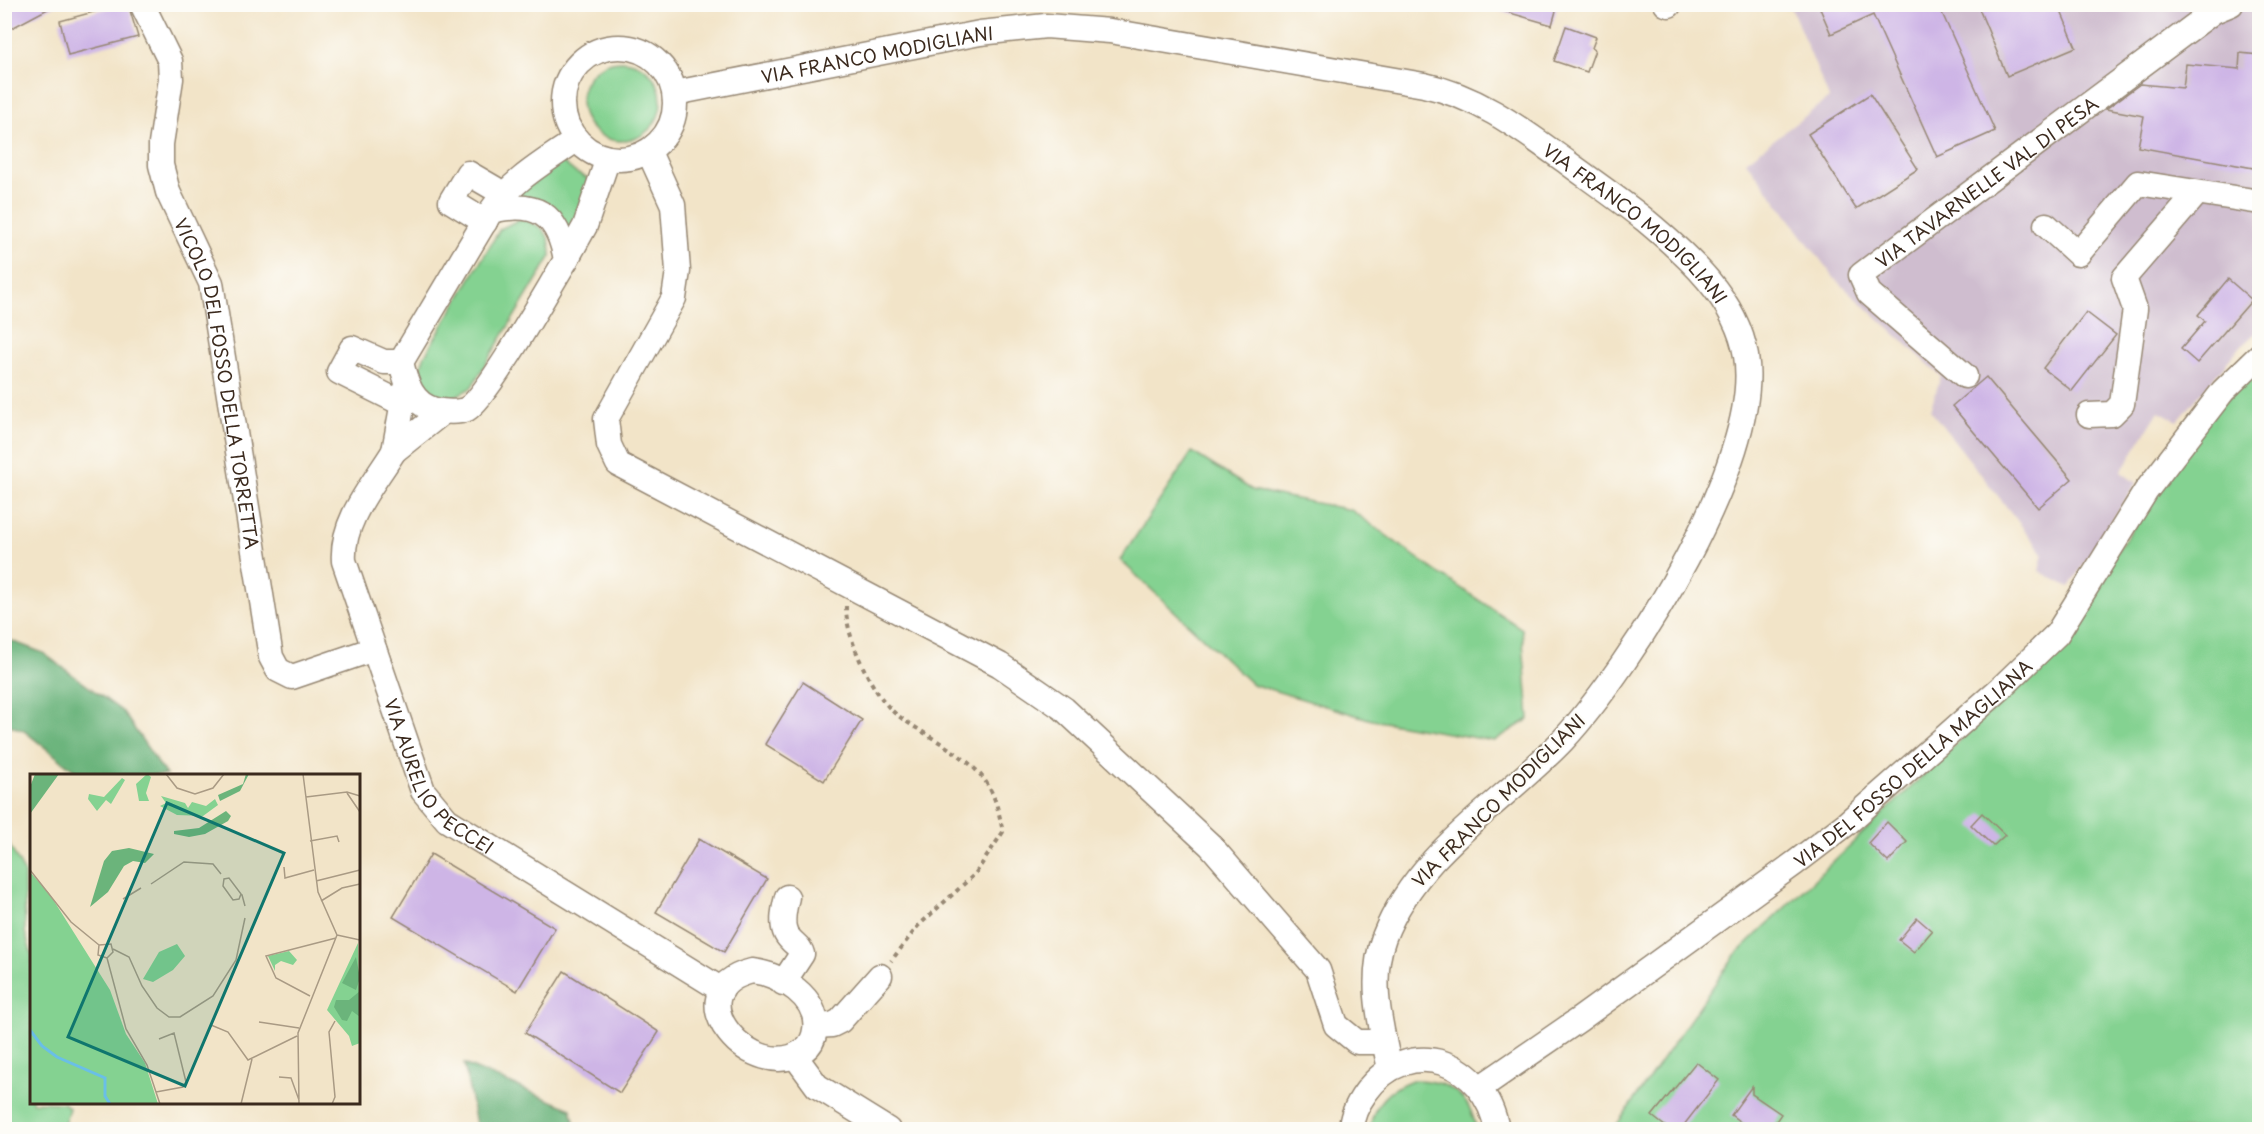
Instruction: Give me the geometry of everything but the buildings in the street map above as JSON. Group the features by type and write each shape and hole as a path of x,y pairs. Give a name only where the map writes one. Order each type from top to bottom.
{"street":[{"name":"VICOLO DEL FOSSO DELLA TORRETTA","path":"142,4 170,61 171,79 161,144 161,165 168,192 211,283 271,657 278,670 292,677 374,649"},
{"name":"VIA TAVARNELLE VAL DI PESA","path":"1965,376 1869,292 1862,276 2214,10 2231,4"},
{"name":"VIA FRANCO MODIGLIANI","path":"675,93 980,33 1046,26 1110,31 1424,85 1470,99 1521,128 1641,217 1691,262 1714,288 1739,331 1746,355 1748,376 1744,417 1716,501 1649,622 1583,716 1538,764 1436,857 1405,895 1384,938 1378,961 1377,1003 1390,1069"},
{"path":"622,46 640,51 656,61 668,75 675,93 675,111 669,129 649,152 626,159 608,158 591,151 576,140 567,124 563,105 565,87 573,70 595,52 622,46"},
{"path":"404,395 401,362 494,209 576,140"},
{"path":"649,152 673,205 678,271 674,298 606,419 609,445 618,464 1000,665 1064,709 1210,845 1318,970 1336,1025 1357,1042 1384,1042"},
{"path":"401,362 384,362 352,348 339,372 404,395 424,407 443,412 466,409 486,390 585,226 608,158"},
{"path":"2046,225 2078,254 2138,183 2259,202"},
{"path":"2089,415 2112,414 2122,404 2135,309 2124,278 2197,193"},
{"path":"494,209 525,207 543,213 560,235 566,260"},
{"name":"VIA DEL FOSSO DELLA MAGLIANA","path":"1481,1087 1580,1019 1846,824 2001,688 2057,634 2146,490 2223,391 2259,355"},
{"name":"VIA AURELIO PECCEI","path":"394,451 404,395"},
{"name":"VIA AURELIO PECCEI","path":"443,412 394,451 348,527 343,544 344,561 423,791 434,808 447,820 722,990"},
{"path":"783,983 802,954 801,949 786,936 784,928 788,897"},
{"path":"752,971 765,972 783,983 810,1002 816,1026 810,1045 795,1056 772,1060 762,1057 727,1034 718,1015 722,990 738,975 752,971"},
{"path":"816,1026 832,1025 840,1021 880,976"},
{"path":"795,1056 817,1086 888,1130"},
{"path":"1351,1130 1358,1103 1372,1083 1390,1069 1413,1061 1436,1061 1466,1074 1481,1087 1494,1110 1497,1130"}],"path":[{"path":"846,584 845,617 862,668 895,713 976,769 994,794 1003,832 975,874 918,926 880,976"}],"shaded area":[{"path":"1790,5 2259,5 2259,330 2238,349 2178,421 2159,411 2121,472 2136,483 2069,587 2039,571 2043,553 1930,410 1941,376 1835,279 1746,161 1829,98"}],"green space":[{"path":"621,61 636,64 649,73 658,86 661,101 658,116 649,129 636,138 621,141 606,138 593,129 584,116 581,101 584,86 593,73 606,64"},
{"path":"559,159 576,173 589,179 571,239 508,199"},
{"path":"520,219 544,231 551,248 551,256 471,388 452,398 438,397 426,384 420,369 425,355 500,229"},
{"path":"2259,368 2259,1129 1613,1130 1735,955 2037,667 2211,415"},
{"path":"1192,452 1252,490 1351,510 1434,570 1522,629 1529,719 1494,741 1372,720 1252,684 1120,560"},
{"path":"4,638 43,653 123,712 165,774 79,774 24,731 5,723"},
{"path":"5,837 24,872 25,932 30,949 30,1104 65,1104 69,1108 63,1129 5,1129"},
{"path":"464,1064 571,1109 576,1129 477,1129"},
{"path":"1412,1080 1436,1082 1455,1091 1469,1107 1476,1129 1370,1129 1375,1112 1384,1098 1396,1088"}]}
